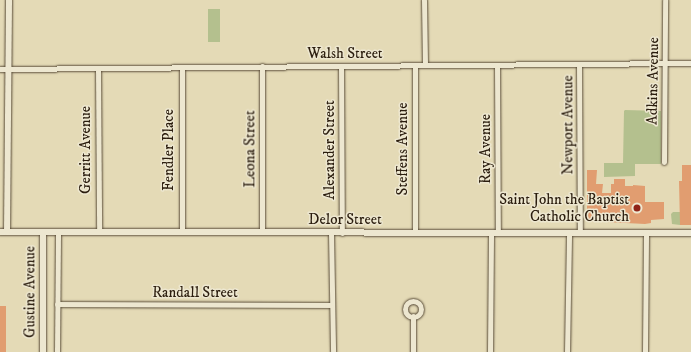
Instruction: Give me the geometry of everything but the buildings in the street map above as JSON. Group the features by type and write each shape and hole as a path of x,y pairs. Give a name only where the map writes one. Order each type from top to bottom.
{"street":[{"path":"8,232 9,0"},
{"path":"424,0 425,65"},
{"name":"Adkins Avenue","path":"664,162 665,0"},
{"name":"Newport Avenue","path":"579,64 580,233"},
{"name":"Walsh Street","path":"0,69 691,64"},
{"name":"Steffens Avenue","path":"415,65 415,232"},
{"name":"Ray Avenue","path":"497,65 498,233"},
{"name":"Leona Street","path":"262,66 262,232"},
{"name":"Alexander Street","path":"342,66 342,233"},
{"name":"Gerritt Avenue","path":"98,68 99,232"},
{"name":"Fendler Place","path":"182,68 182,232"},
{"path":"58,231 58,352"},
{"name":"Delor Street","path":"0,232 691,233"},
{"name":"Gustine Avenue","path":"43,352 44,232"},
{"path":"331,233 331,305 333,352"},
{"path":"490,352 491,233"},
{"path":"567,352 569,233"},
{"path":"645,352 646,233"},
{"name":"Randall Street","path":"58,304 331,305"},
{"path":"412,352 413,316"}],"green space":[{"path":"208,9 220,9 220,42 208,42"},
{"path":"625,110 661,111 661,164 635,164 635,176 604,177 604,163 623,163"},
{"path":"673,212 680,212 680,225 672,224 671,214"}],"place":[{"name":"Saint John the Baptist Catholic Church","path":"637,208"}]}
